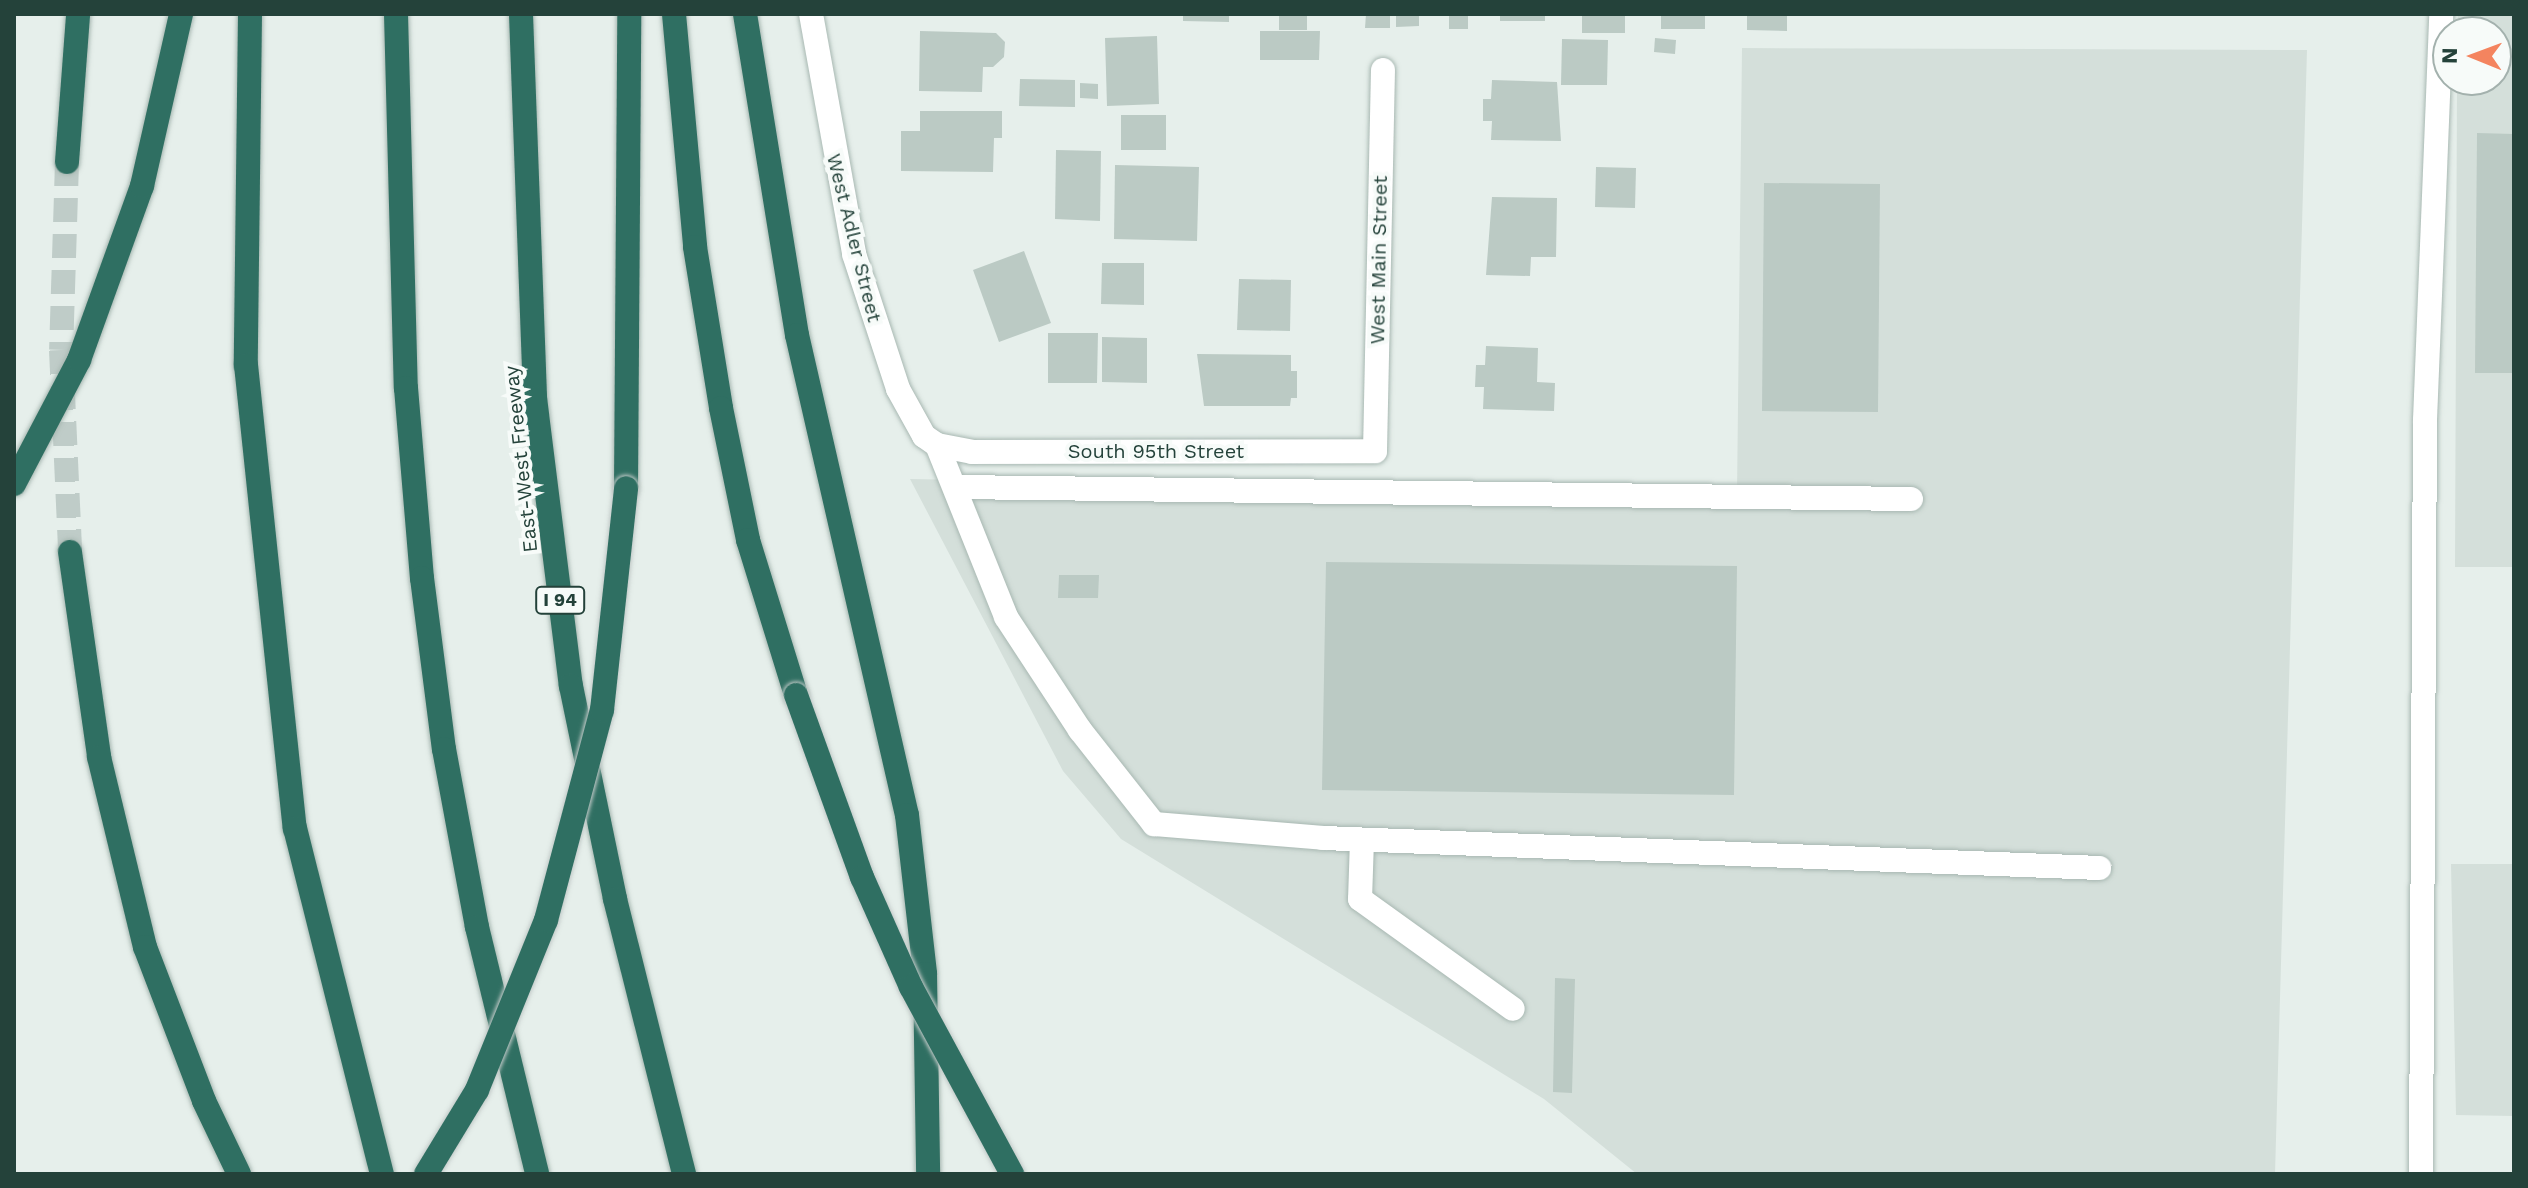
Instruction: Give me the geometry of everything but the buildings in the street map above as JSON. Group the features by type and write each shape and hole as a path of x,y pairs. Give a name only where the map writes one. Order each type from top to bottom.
{"highway":[{"path":"67,162 78,14"},
{"path":"14,484 79,360 142,186 181,14"},
{"path":"250,14 246,365 295,828 382,1174"},
{"path":"396,14 406,388 422,578 444,749 477,927 537,1174"},
{"name":"East-West Freeway","path":"521,14 535,398 571,686 615,899 684,1174"},
{"path":"426,1174 477,1090 546,920 602,710 626,488 629,14"},
{"path":"674,14 695,247 721,408 748,540 796,695 862,877 911,987 1012,1174"},
{"path":"745,14 797,335 907,815 925,974 928,1174"},
{"path":"70,552 99,757 145,947 204,1101 239,1174"}],"street":[{"name":"West Adler Street","path":"811,14 854,254 898,389 913,423 937,445 1006,617 1080,730 1154,824 1362,840"},
{"path":"2421,1174 2425,420 2441,14"},
{"name":"West Main Street","path":"1375,451 1383,70"},
{"name":"South 95th Street","path":"937,445 972,452 1375,451"},
{"path":"955,487 1911,499"},
{"path":"1513,1009 1360,899 1362,840 2099,868"}],"shaded area":[{"path":"2514,14 2514,567 2455,567 2457,96 2512,96 2512,16 2458,16"},
{"path":"1742,48 2307,50 2275,1174 1637,1174 1544,1099 1121,839 1063,771 910,479 1737,495"},
{"path":"2451,864 2514,864 2514,1116 2456,1115"}],"tunnel":[{"path":"67,162 61,350 70,552"}]}
